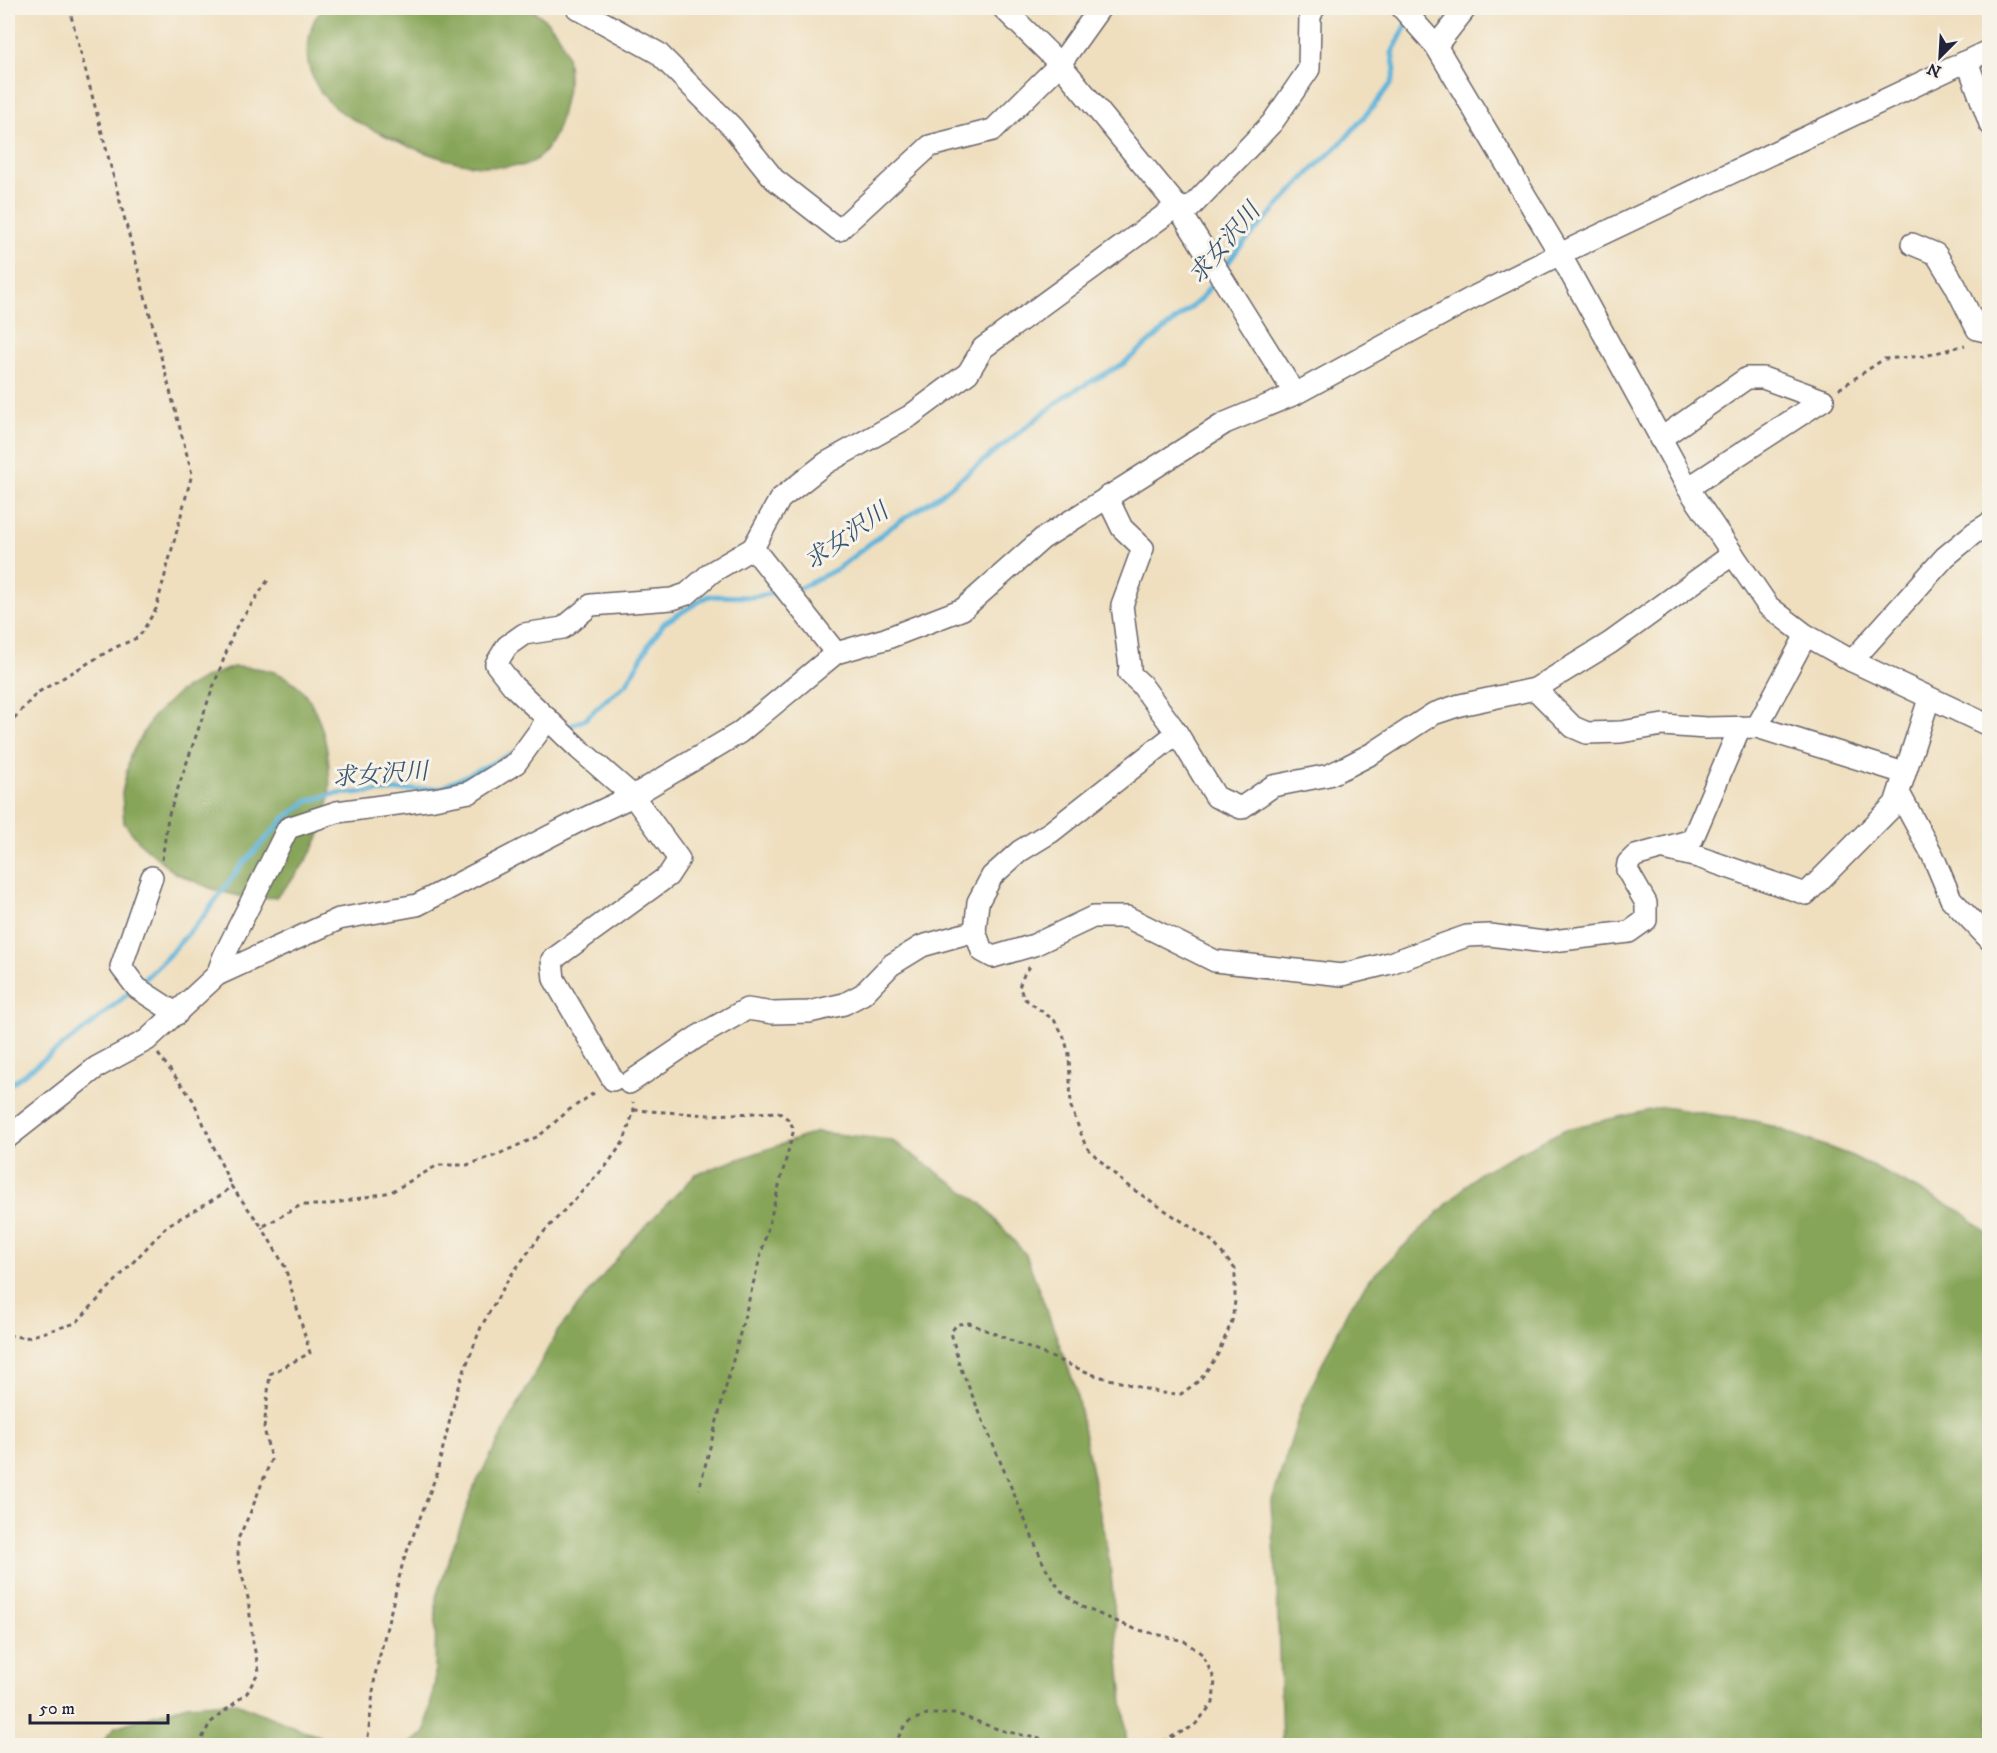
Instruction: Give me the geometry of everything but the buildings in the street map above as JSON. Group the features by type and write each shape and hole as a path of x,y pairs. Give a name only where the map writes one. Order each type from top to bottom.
{"street":[{"path":"577,8 658,53 733,128 774,179 839,230 930,146 993,130 1060,64 1100,8"},
{"path":"1003,8 1060,64 1177,206 1295,394"},
{"path":"1177,206 1189,209 1272,123 1310,69 1310,16 1314,8"},
{"path":"1401,8 1436,46 1560,254 1688,488 1768,606 1806,635 1852,662 1929,699 1987,723"},
{"path":"1436,46 1466,8"},
{"path":"8,1137 96,1067 147,1040 217,975 339,919 417,905 633,796 740,734 836,653 885,639 963,609 1042,540 1225,423 1295,394 1470,299 1560,254 1989,50"},
{"path":"1967,61 1989,124"},
{"path":"975,932 922,946 891,965 863,993 844,1004 809,1012 773,1013 747,1009 621,1081 554,979 552,960 668,876 679,859 633,796 513,686 496,664 507,646 524,634 563,628 591,605 672,599 687,594 712,572 753,548 780,499 826,462 910,416 968,373 983,348 1177,206"},
{"path":"1912,244 1936,254 1955,285 1977,329 1987,331"},
{"path":"1660,439 1747,378 1762,378 1823,400"},
{"path":"1688,488 1823,400"},
{"path":"1107,497 1122,528 1143,548 1122,605 1129,673 1141,684 1177,733 1216,797 1241,808 1273,786 1329,775 1348,766 1373,753 1433,714 1461,705 1535,689 1610,643 1733,554"},
{"path":"1852,662 1945,557 1974,532 1989,524"},
{"path":"753,548 836,653"},
{"path":"1177,733 1051,832 1020,851 992,876 978,902 975,932 982,951 993,957 1034,945 1093,917 1127,917 1215,961 1342,975 1390,963 1467,936 1490,935 1544,942 1629,933 1646,920 1646,903 1628,870 1628,863 1635,856 1692,840 1748,727 1806,635"},
{"path":"1535,689 1573,727 1587,733 1621,732 1663,725 1706,728 1748,727 1904,772"},
{"path":"1664,849 1698,857 1806,894 1895,804 1929,699"},
{"path":"217,975 224,956 288,828 337,812 470,792 516,763 548,719"},
{"path":"1899,793 1933,856 1951,899 1989,940"},
{"path":"152,877 121,967 137,988 177,1014"}],"path":[{"path":"8,725 37,693 114,648 140,637 156,609 192,474 69,8"},
{"path":"1823,400 1884,359 1925,356 1964,346 1987,331"},
{"path":"152,877 164,856 168,817 235,629 268,580"},
{"path":"899,1746 897,1740 906,1723 927,1714 957,1714 1000,1730 1053,1742 1120,1746 1159,1743 1194,1726 1213,1703 1215,1680 1202,1654 1184,1641 1135,1629 1082,1608 1060,1590 1044,1565 959,1364 951,1332 957,1324 969,1323 1094,1375 1161,1393 1181,1394 1200,1380 1217,1356 1232,1321 1235,1301 1235,1269 1212,1241 1125,1184 1086,1147 1071,1107 1069,1054 1063,1034 1054,1020 1025,999 1019,987 1025,972 1031,966"},
{"path":"147,1040 194,1100 231,1186 262,1227 285,1267 310,1353 270,1374 264,1428 272,1460 238,1539 238,1560 248,1598 259,1671 248,1693 210,1723 198,1746"},
{"path":"262,1227 301,1205 327,1205 391,1192 438,1165 467,1165 494,1156 539,1136 569,1110 621,1081"},
{"path":"367,1746 375,1675 403,1562 436,1476 458,1387 481,1327 509,1278 541,1236 606,1166 624,1140 634,1110 710,1115 778,1112 788,1119 794,1129 699,1489"},
{"path":"8,1335 25,1338 76,1323 168,1225 223,1194 231,1186"}],"green space":[{"path":"325,8 529,8 556,32 562,41 568,63 569,75 560,119 547,149 529,164 479,166 430,154 354,120 323,95 308,64 307,47 312,25 315,18"},
{"path":"233,667 261,669 287,678 311,703 325,740 330,781 326,816 307,860 276,897 251,899 215,890 175,873 140,843 124,823 122,793 130,756 152,718 179,692 202,679"},
{"path":"1663,1107 1760,1122 1852,1156 1962,1212 1989,1235 1989,1745 1282,1745 1277,1585 1271,1504 1302,1406 1348,1310 1370,1279 1479,1173 1566,1129"},
{"path":"817,1132 891,1140 981,1203 1026,1255 1075,1386 1110,1564 1127,1745 407,1745 425,1733 435,1681 436,1597 474,1487 557,1332 632,1240 696,1174"},
{"path":"234,1702 309,1733 345,1745 100,1745 115,1727 187,1705"}],"waterway":[{"name":"求女沢川","path":"1223,270 1238,249 1312,170 1345,139 1382,96 1392,82 1395,70 1392,53 1408,22"},
{"name":"求女沢川","path":"793,590 837,569 890,528 941,494 1068,394 1123,364 1201,299 1217,277"},
{"name":"求女沢川","path":"566,728 585,719 627,683 664,623 708,596 752,597 780,592"},
{"name":"求女沢川","path":"139,984 203,917 241,866 285,818 308,801 334,794 441,788 514,753"},
{"name":"求女沢川","path":"8,1086 88,1027 132,990"}]}
